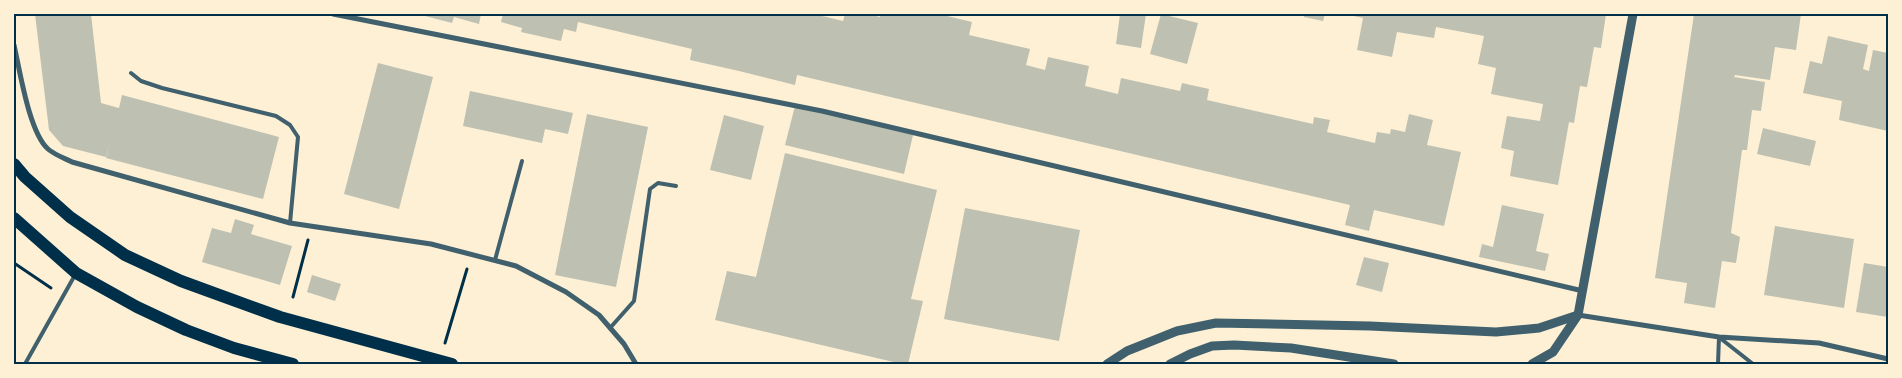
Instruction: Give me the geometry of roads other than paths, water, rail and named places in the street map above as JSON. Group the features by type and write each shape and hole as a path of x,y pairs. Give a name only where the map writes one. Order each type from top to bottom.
{"main road":[{"path":"14,164 26,178 70,217 125,255 173,277 280,317 452,364"},
{"path":"14,218 76,273 137,307 186,330 234,348 293,364"}],"street":[{"path":"333,14 822,111 1583,291"},
{"path":"1532,364 1553,352 1578,315 1633,14"},
{"path":"14,46 33,124 39,138 48,149 60,157 290,223 431,244 516,266 566,292 599,315 624,344 636,364"},
{"path":"1107,364 1126,351 1177,331 1216,323 1370,326 1496,332 1539,328 1578,315 1718,336 1818,343 1888,359"},
{"path":"1170,364 1212,346 1291,348 1394,364"}],"lane":[{"path":"131,73 141,81 162,88 276,116 290,125 298,137 290,223"},
{"path":"495,260 522,162"},
{"path":"610,328 634,301 650,189 658,183 676,186"},
{"path":"25,364 76,273"},
{"path":"1718,336 1718,364"},
{"path":"1718,336 1753,364"}]}
